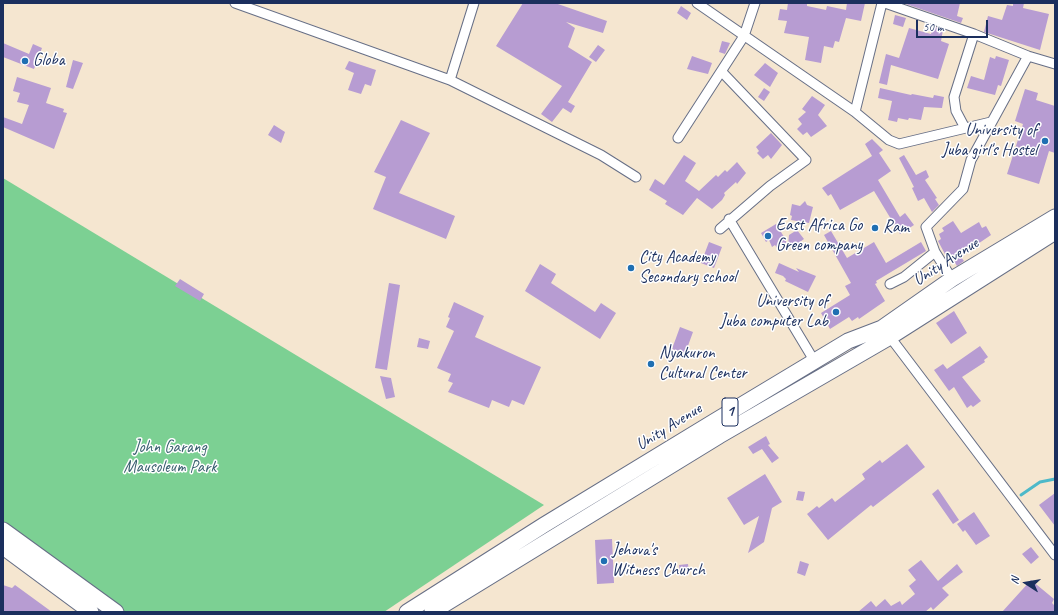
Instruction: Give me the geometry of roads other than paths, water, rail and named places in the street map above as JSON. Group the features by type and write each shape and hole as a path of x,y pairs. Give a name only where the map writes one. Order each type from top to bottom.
{"main road":[{"name":"Unity Avenue","path":"407,612 544,525 848,341 886,332 952,279 1055,217"},
{"name":"Unity Avenue","path":"432,612 886,332 1055,232"},
{"path":"3,530 116,612"},
{"path":"3,547 91,612"}],"street":[{"path":"235,3 450,80 601,155 636,177"},
{"path":"450,80 474,3"},
{"path":"697,3 855,112 889,140 899,144 991,122"},
{"path":"678,138 744,36 755,3"},
{"path":"855,112 882,3"},
{"path":"885,3 974,34 1028,56 1055,64"},
{"path":"966,128 956,111 954,97 974,34"},
{"path":"952,279 935,252 926,227 963,189 971,160 991,122 1019,76 1028,56"},
{"path":"720,228 806,160 722,72"},
{"path":"729,220 815,362"},
{"path":"890,284 904,277 935,252"},
{"path":"886,332 1055,555"}],"waterway":[{"path":"1021,495 1040,482 1055,479"}],"place":[{"name":"Globa","path":"25,61"},
{"name":"University of Juba girl's Hostel","path":"1045,141"},
{"name":"Ram","path":"875,228"},
{"name":"East Africa Go Green company","path":"768,236"},
{"name":"City Academy Secondary school","path":"631,268"},
{"name":"University of Juba computer Lab","path":"836,312"},
{"name":"Nyakuron Cultural Center","path":"651,364"},
{"name":"Jehova's Witness Church","path":"604,561"}],"park label":[{"name":"John Garang Mausoleum Park","path":"170,458"}]}
